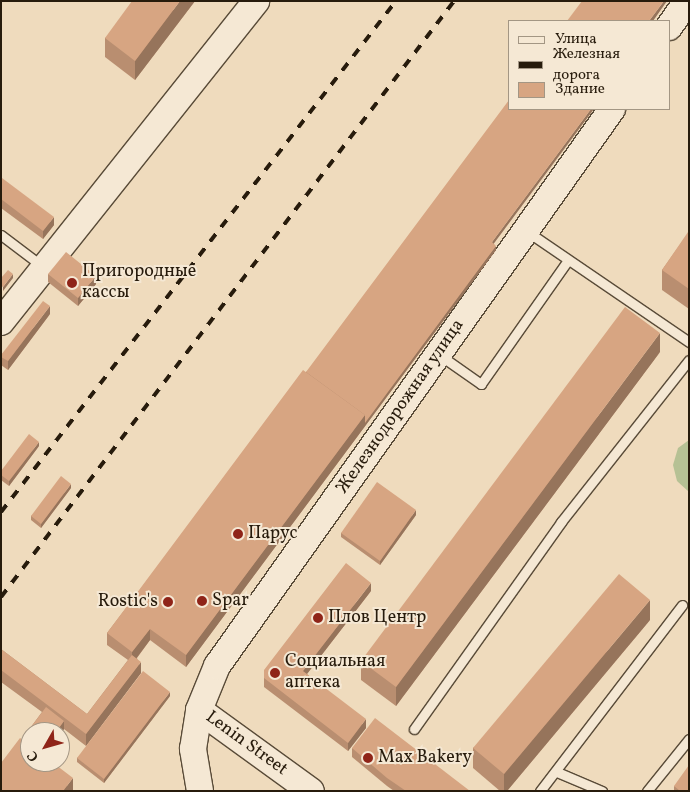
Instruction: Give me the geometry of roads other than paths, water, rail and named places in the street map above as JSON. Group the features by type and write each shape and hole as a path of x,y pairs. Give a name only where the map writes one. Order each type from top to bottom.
{"street":[{"path":"670,26 687,1"},
{"path":"2,318 257,2"},
{"name":"Железнодорожная улица","path":"200,710 217,666 611,110"},
{"name":"Lenin Street","path":"200,791 193,749 200,710 311,791"}],"lane":[{"path":"526,231 689,342"},
{"path":"1,235 44,268"},
{"path":"438,354 481,384 568,260"},
{"path":"414,729 561,522 689,360"},
{"path":"540,791 557,772 682,605"},
{"path":"647,791 689,740"},
{"path":"557,772 602,791"}],"railway":[{"path":"1,512 396,1"},
{"path":"1,597 454,1"}],"place":[{"name":"Пригородные кассы","path":"72,283"},
{"name":"Парус","path":"238,534"},
{"name":"Spar","path":"202,601"},
{"name":"Rostic's","path":"168,602"},
{"name":"Плов Центр","path":"318,618"},
{"name":"Социальная аптека","path":"275,673"},
{"name":"Max Bakery","path":"368,758"}]}
